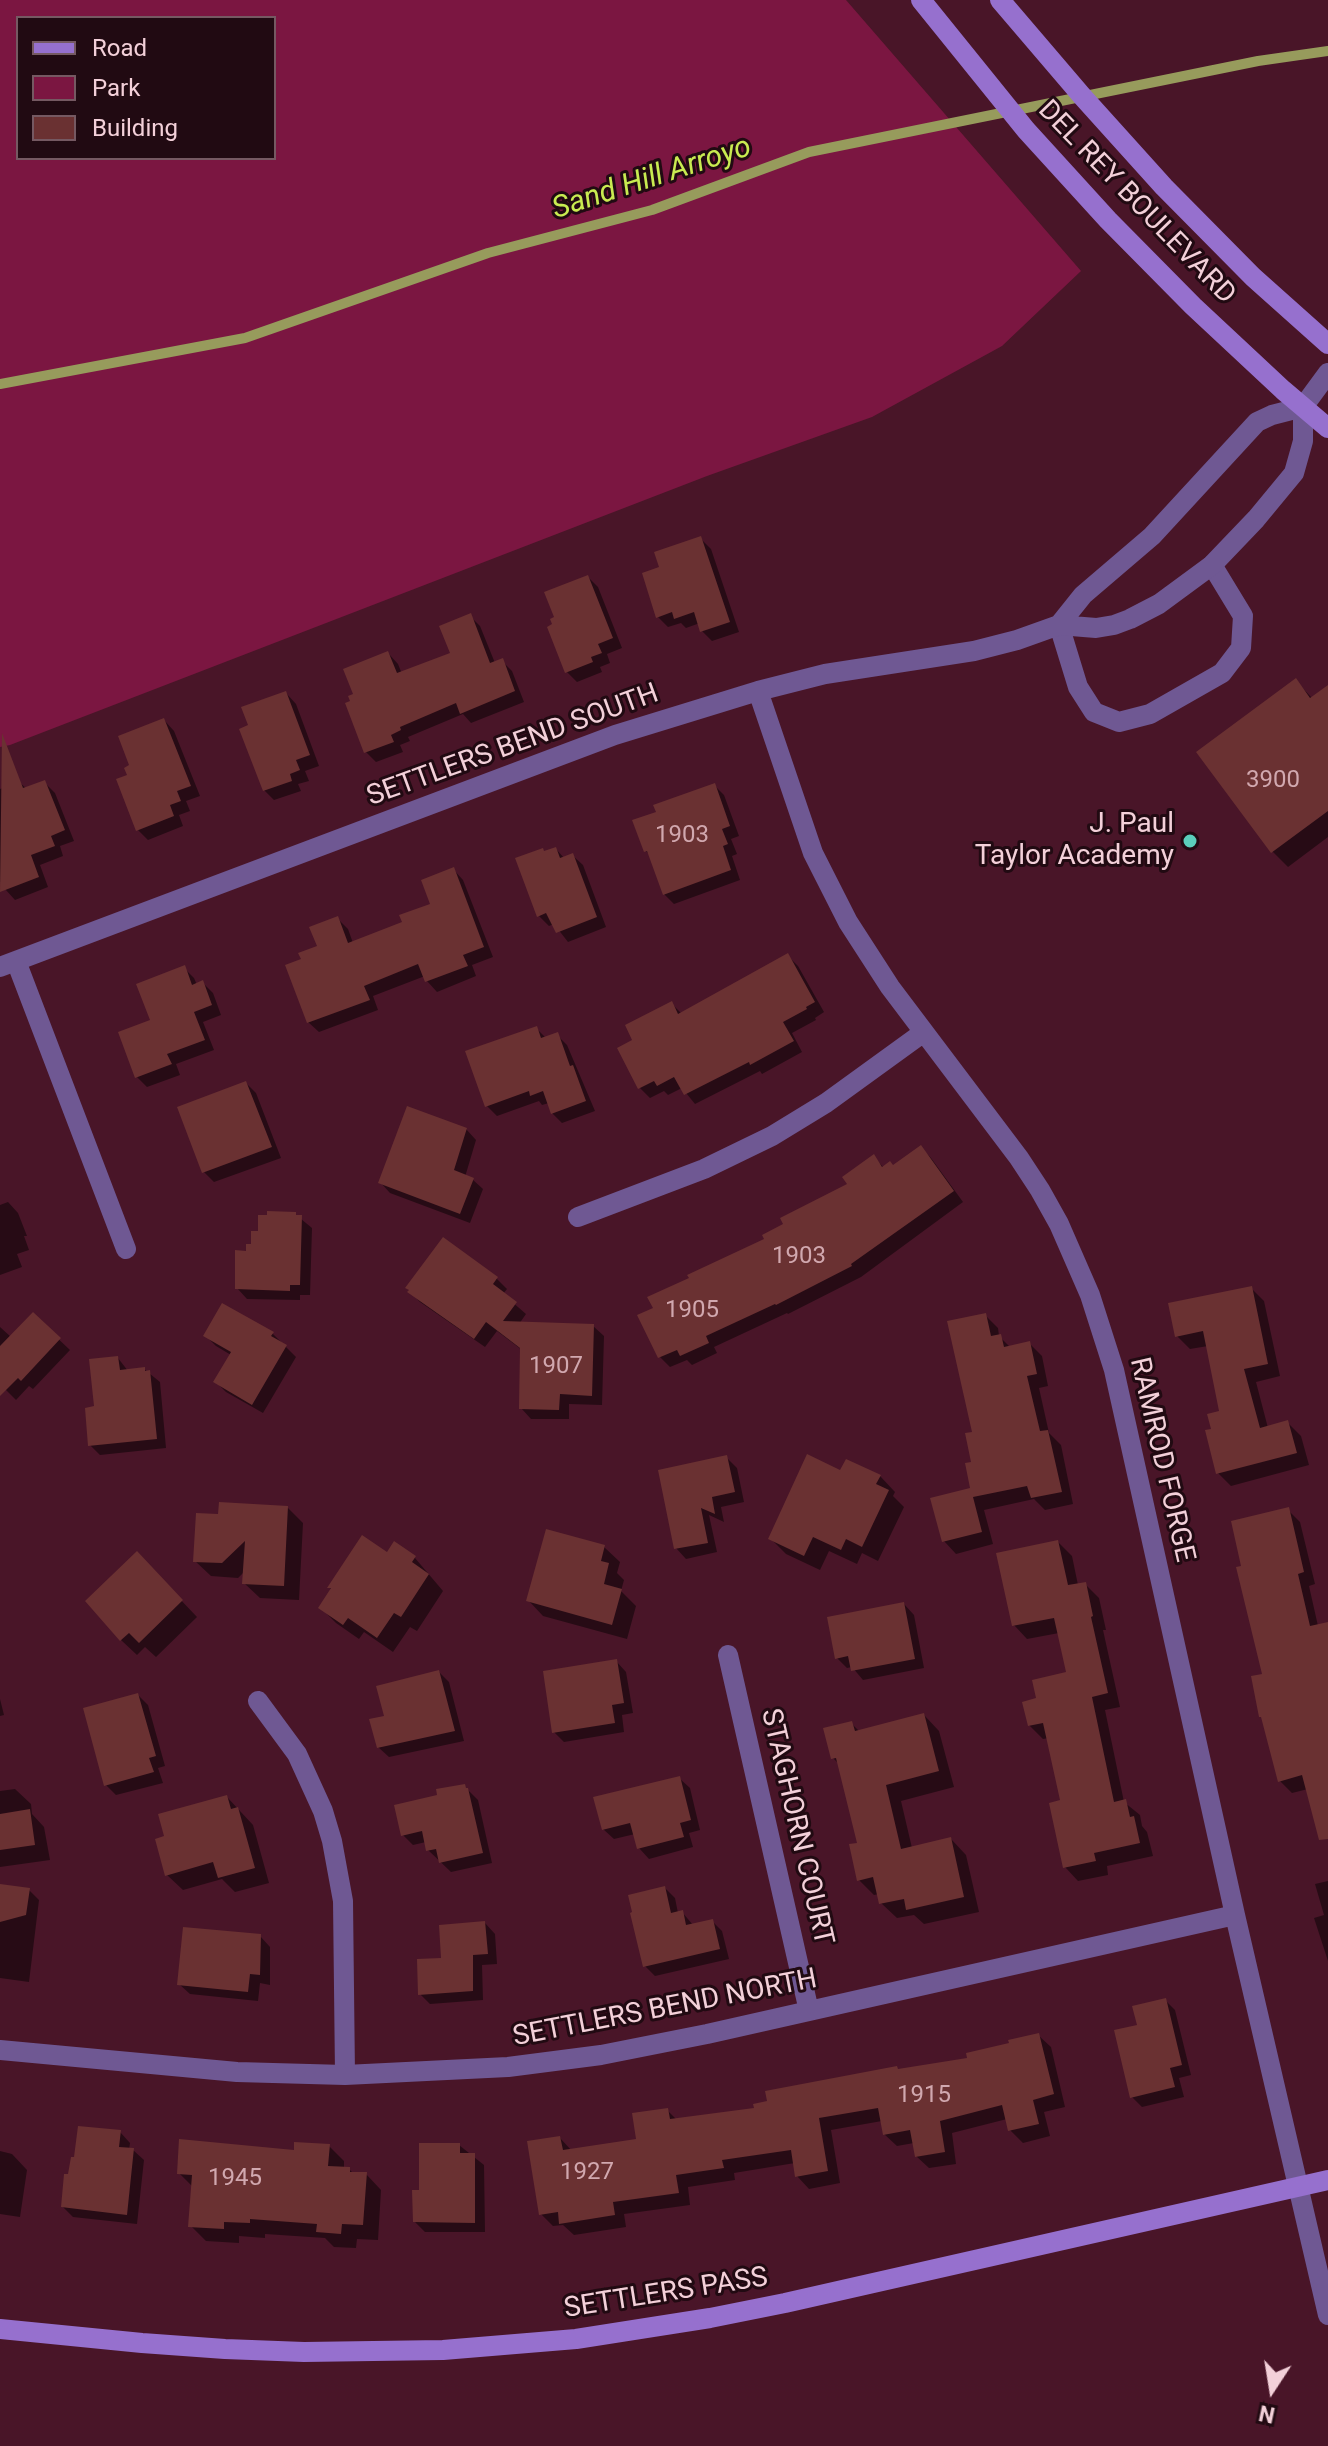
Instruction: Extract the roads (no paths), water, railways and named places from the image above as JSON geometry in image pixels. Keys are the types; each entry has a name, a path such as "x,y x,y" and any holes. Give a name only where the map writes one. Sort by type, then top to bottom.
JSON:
{"street":[{"name":"DEL REY BOULEVARD","path":"921,0 1026,130 1108,220 1193,306 1328,428"},
{"name":"DEL REY BOULEVARD","path":"1000,0 1122,143 1253,277 1328,344"},
{"path":"1212,565 1243,616 1241,648 1222,673 1150,714 1119,722 1094,712 1078,687 1059,625 1083,595 1152,536 1257,422 1303,407 1328,373"},
{"name":"SETTLERS BEND SOUTH","path":"8,964 615,735 758,691 825,674 974,651 1059,625 1096,628 1130,619 1159,604 1212,565 1294,473 1303,441 1303,407"},
{"name":"RAMROD FORGE","path":"758,691 800,819 829,888 868,955 1040,1190 1059,1224 1090,1295 1114,1370 1328,2315"},
{"path":"8,964 126,1249"},
{"path":"578,1217 704,1169 772,1136 826,1103 924,1032"},
{"name":"STAGHORN COURT","path":"728,1655 809,2011"},
{"path":"258,1701 297,1754 319,1801 332,1841 343,1901 345,2075"},
{"name":"SETTLERS BEND NORTH","path":"0,2050 237,2072 345,2075 482,2069 555,2062 648,2046 1235,1915"},
{"name":"SETTLERS PASS","path":"0,2329 156,2344 304,2352 443,2350 576,2339 785,2303 1328,2180"}],"waterway":[{"name":"Sand Hill Arroyo","path":"0,384 245,338 488,253 652,210 809,152 1258,61 1328,51"}],"place":[{"name":"J. Paul Taylor Academy","path":"1190,841"}]}
